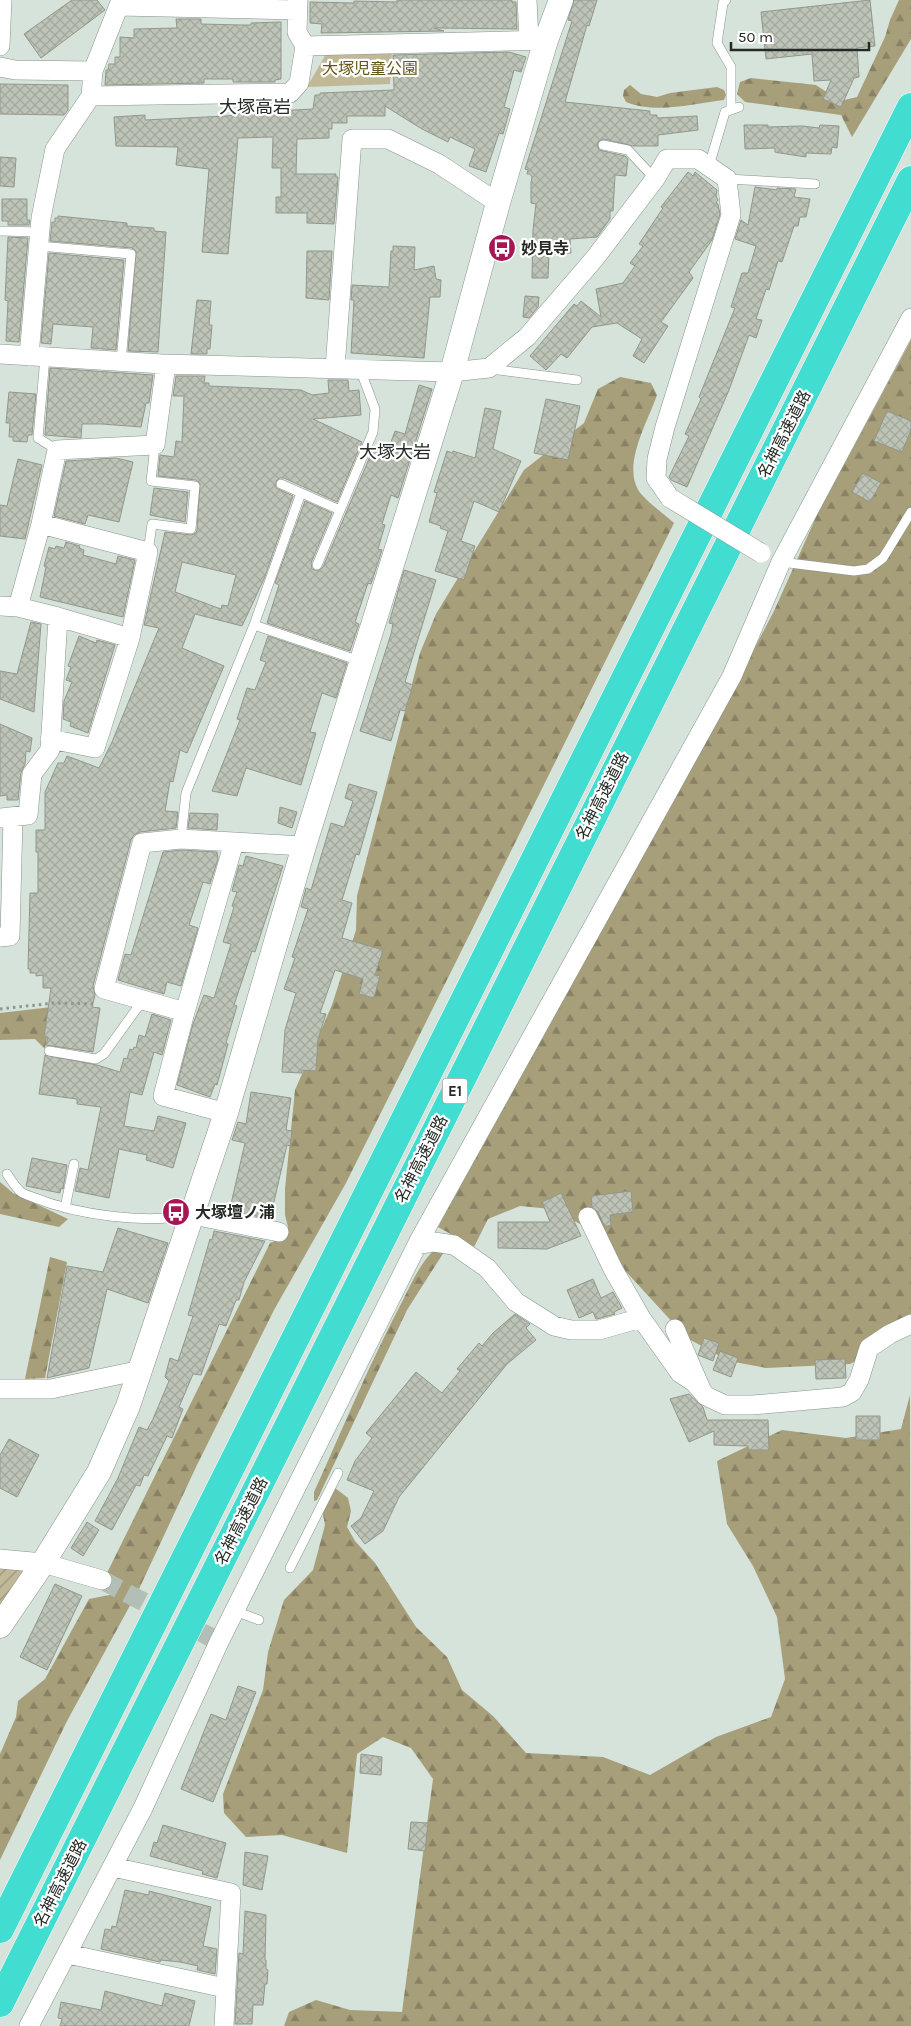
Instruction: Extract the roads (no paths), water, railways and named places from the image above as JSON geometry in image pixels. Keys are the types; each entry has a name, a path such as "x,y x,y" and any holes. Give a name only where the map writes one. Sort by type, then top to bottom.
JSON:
{"highway":[{"name":"名神高速道路","path":"0,1929 911,107"},
{"name":"名神高速道路","path":"0,2003 911,180"}],"street":[{"path":"0,46 2,0"},
{"path":"527,0 538,40"},
{"path":"0,1626 43,1563 99,1472 128,1406 141,1370 226,1113 304,846 452,372 498,203 538,40 561,0"},
{"path":"37,356 39,239 55,150 91,96 93,71 120,3 298,5 297,32 306,46 299,83 290,93 91,96"},
{"path":"306,46 538,40"},
{"path":"0,67 15,70 93,71"},
{"path":"336,368 352,139 388,139 439,164 498,203"},
{"path":"0,354 166,364 452,372 489,368 533,330 595,258 655,179 667,159 698,159 727,179 731,215 665,427 657,459 656,478 670,498 761,553 781,562"},
{"path":"29,2026 143,1808 217,1641 235,1611 417,1245 732,676 781,562 911,318"},
{"path":"130,638 58,617 9,606 41,524 57,450 155,445 166,364"},
{"path":"41,524 148,552 130,638 95,748 50,739"},
{"path":"0,936 10,936 6,818 28,815 32,774 50,750 58,617"},
{"path":"185,1012 104,989 142,843 181,839 304,846"},
{"path":"226,1113 162,1096 234,842"},
{"path":"192,1215 279,1232"},
{"path":"588,1217 613,1269 642,1318 680,1373 694,1382 706,1396 725,1405 753,1405 843,1396 852,1392 859,1380 869,1348 890,1334 911,1324"},
{"path":"417,1245 434,1242 454,1245 487,1268 516,1302 554,1326 571,1330 599,1330 642,1318"},
{"path":"675,1328 702,1391"},
{"path":"0,1389 51,1389 141,1370"},
{"path":"0,1559 43,1563 102,1580"},
{"path":"113,1867 231,1893 224,2026"},
{"path":"68,1954 225,1988"}],"lane":[{"path":"708,166 725,112 735,108 731,67 717,43 723,3 726,0"},
{"path":"603,145 628,150 655,179"},
{"path":"727,179 815,184"},
{"path":"0,231 130,254 121,361"},
{"path":"37,356 38,438 57,450"},
{"path":"489,368 578,380"},
{"path":"317,565 373,432 375,409 360,369"},
{"path":"148,552 152,524 191,529 195,486 151,480 155,445"},
{"path":"280,484 340,510"},
{"path":"181,839 186,793 254,625 301,493"},
{"path":"781,562 854,571 868,569 884,558 911,512"},
{"path":"254,625 362,662"},
{"path":"49,1051 96,1059 104,1054 143,1000"},
{"path":"65,1208 74,1164"},
{"path":"7,1174 20,1192 81,1212 115,1216 175,1218 192,1215"},
{"path":"290,1568 316,1513 338,1473"},
{"path":"235,1611 259,1620"}],"tunnel":[{"path":"102,1580 214,1639"}],"place":[{"name":"妙見寺","path":"502,248"},
{"name":"大塚壇ノ浦","path":"176,1212"}],"district":[{"name":"大塚高岩","path":"255,107"},
{"name":"大塚大岩","path":"395,452"}],"park label":[{"name":"大塚児童公園","path":"370,68"}]}
